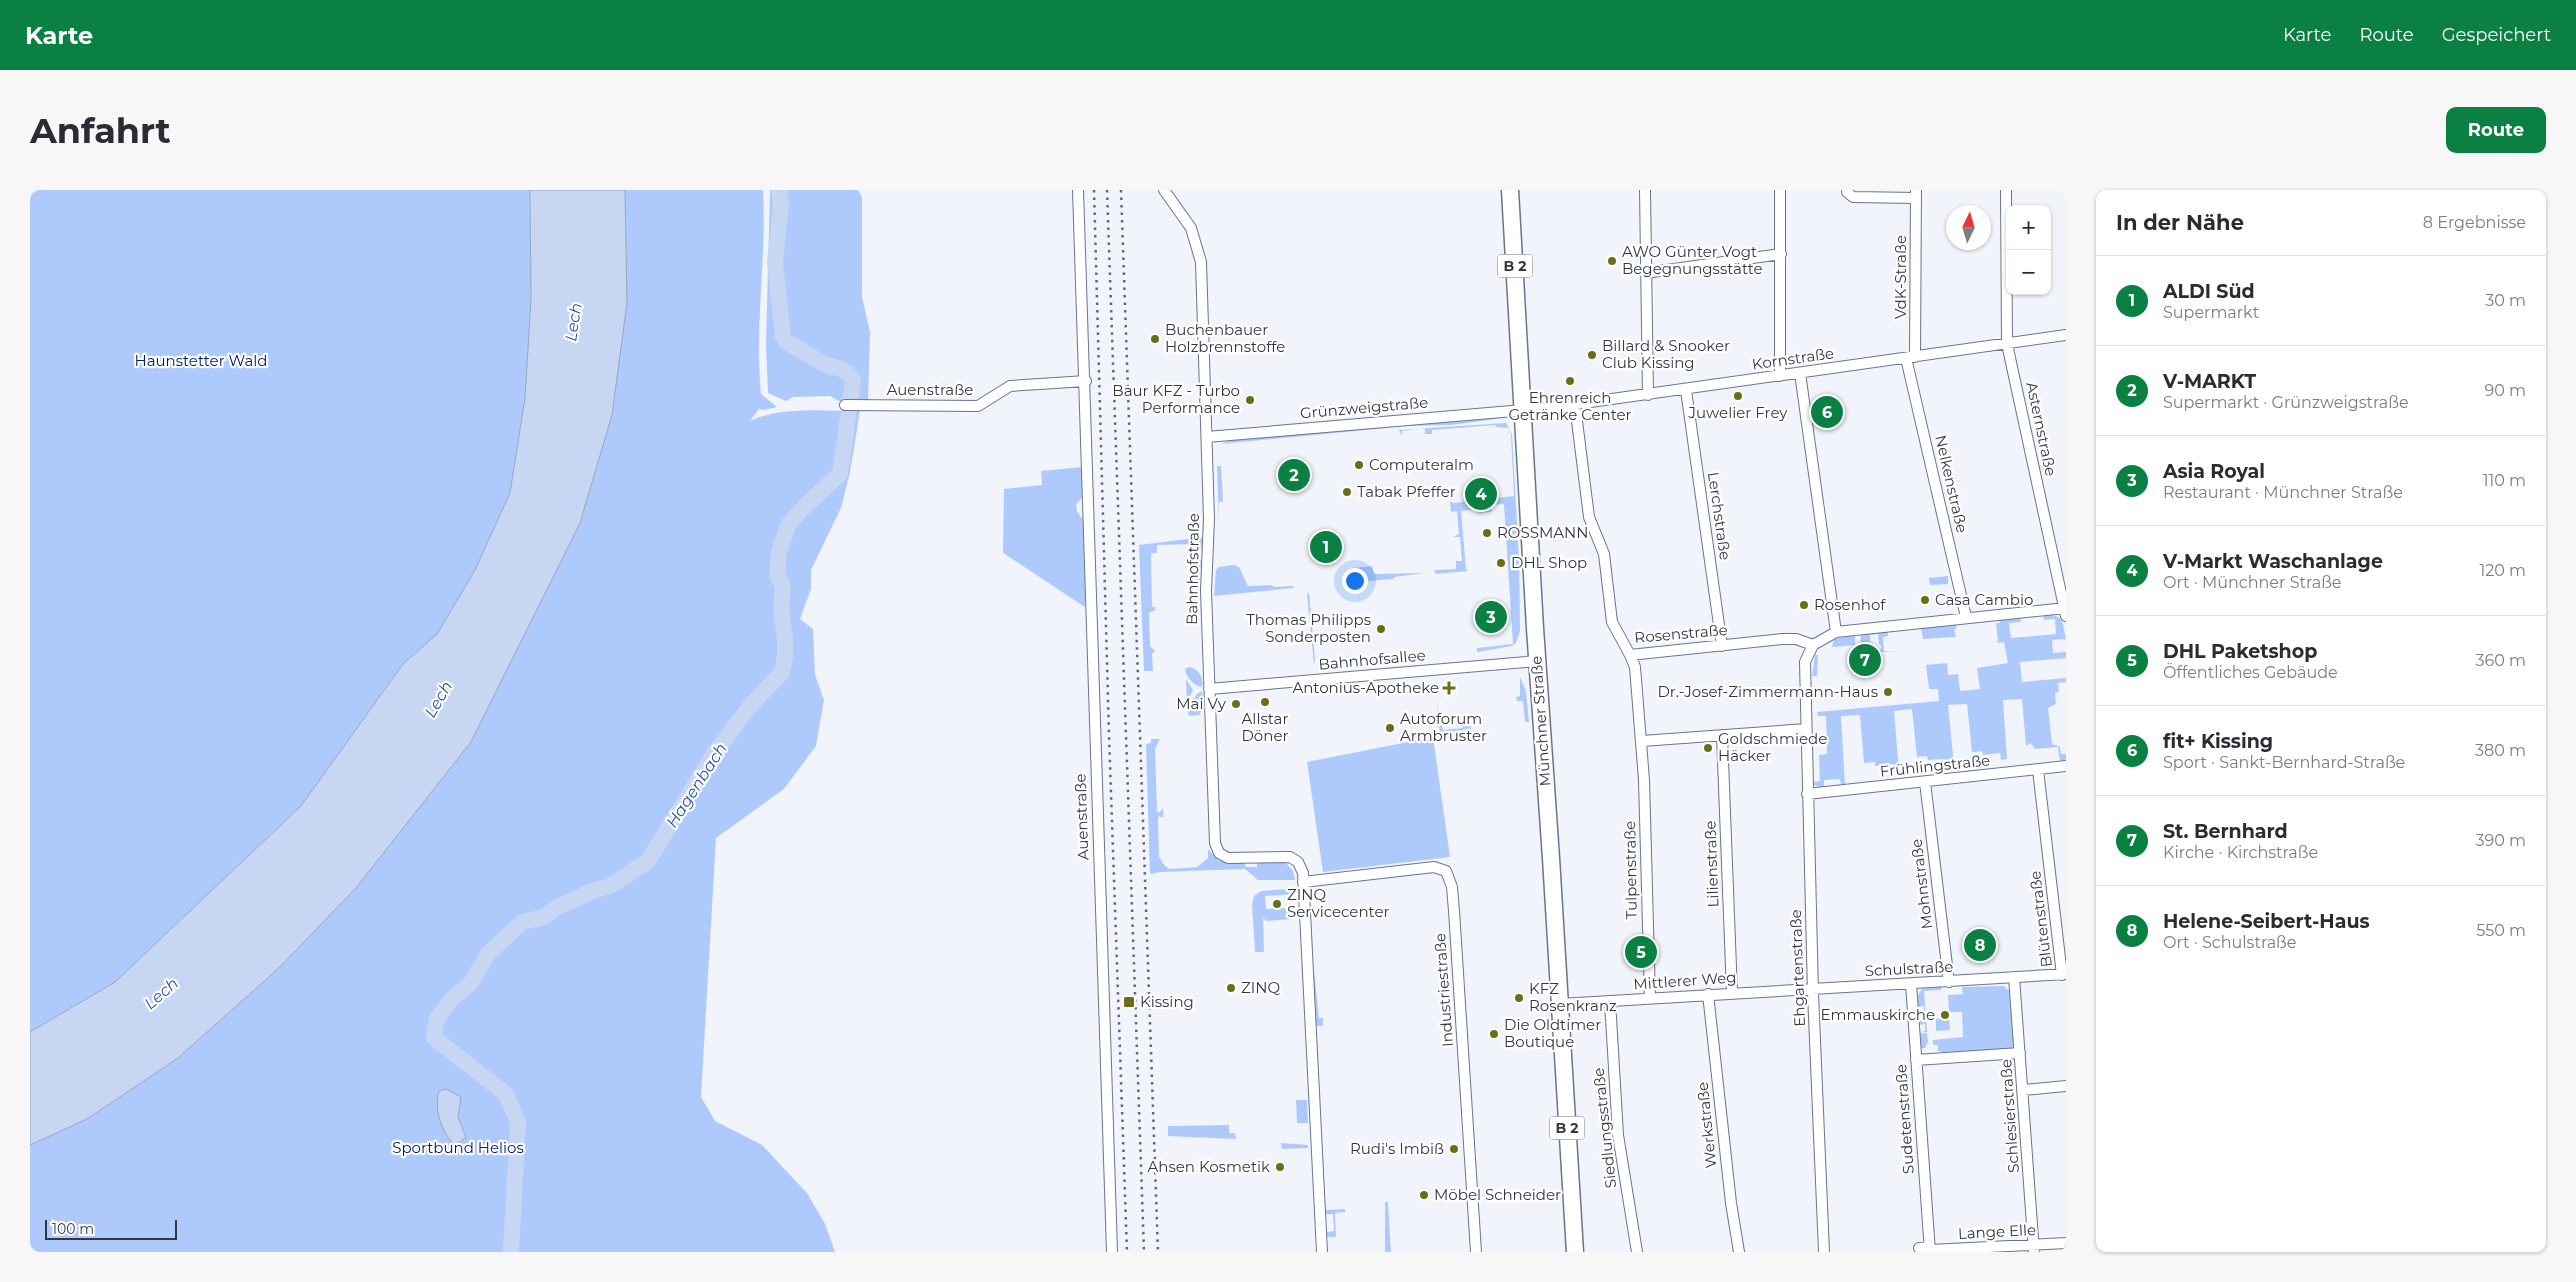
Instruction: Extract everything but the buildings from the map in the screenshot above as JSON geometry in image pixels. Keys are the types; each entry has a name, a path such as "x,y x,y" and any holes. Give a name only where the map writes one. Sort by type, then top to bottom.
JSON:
{"main road":[{"name":"Münchner Straße","path":"1510,190 1537,661 1575,1252"}],"street":[{"name":"Auenstraße","path":"1078,190 1086,380 1098,846 1112,1252"},
{"name":"Bahnhofstraße","path":"1164,190 1186,218 1200,254 1209,519 1206,591 1215,843 1219,853 1228,858 1290,857 1301,867 1303,884"},
{"path":"1644,190 1648,395"},
{"path":"1780,190 1780,376"},
{"name":"Asternstraße","path":"2006,190 2007,344 2065,611"},
{"name":"VdK-Straße","path":"1847,192 1853,197 1916,194 1911,357"},
{"path":"1646,272 1780,254"},
{"name":"Kornstraße","path":"1524,409 1575,405 1686,390 2066,335"},
{"name":"Nelkenstraße","path":"1911,357 1966,617"},
{"path":"1800,374 1836,632"},
{"name":"Auenstraße","path":"845,405 978,406 1010,386 1086,380"},
{"name":"Lerchstraße","path":"1686,390 1722,646"},
{"name":"Rosenstraße","path":"1575,405 1589,517 1604,554 1612,622 1630,655 1782,639 1796,640 1813,645"},
{"name":"Grünzweigstraße","path":"1207,437 1524,409"},
{"path":"1813,645 1836,632 1966,617 2065,611"},
{"name":"Ehgartenstraße","path":"1813,645 1805,662 1804,682 1813,989 1824,1252"},
{"name":"Tulpenstraße","path":"1630,655 1634,667 1642,741 1650,998"},
{"name":"Bahnhofsallee","path":"1209,689 1537,661"},
{"path":"1642,741 1806,729"},
{"name":"Lilienstraße","path":"1722,735 1732,993"},
{"name":"Frühlingstraße","path":"1807,794 2066,766"},
{"name":"Blütenstraße","path":"2038,770 2064,974"},
{"name":"Mohnstraße","path":"1925,782 1949,982"},
{"name":"Industriestraße","path":"1303,884 1434,867 1446,871 1450,879 1476,1252"},
{"path":"1303,884 1322,1252"},
{"name":"Schulstraße","path":"1813,989 2064,974"},
{"name":"Schlesierstraße","path":"2014,977 2034,1248"},
{"name":"Sudetenstraße","path":"1911,984 1927,1249"},
{"name":"Mittlerer Weg","path":"1560,1004 1813,989"},
{"name":"Werkstraße","path":"1708,994 1731,1203 1739,1252"},
{"name":"Siedlungsstraße","path":"1610,1001 1618,1135 1636,1252"},
{"path":"1916,1060 2020,1052"},
{"path":"2023,1090 2066,1086"},
{"name":"Lange Elle","path":"1927,1249 2034,1248 2066,1243"}],"green space":[{"name":"Haunstetter Wald","path":"30,190 530,190 531,299 525,398 510,493 475,570 437,634 403,664 301,806 115,982 30,1032"},
{"name":"Sportbund Helios","path":"625,190 763,190 764,216 759,369 761,394 777,407 764,410 759,409 750,421 762,416 790,411 860,411 850,472 841,508 811,570 811,589 800,619 813,629 815,675 824,700 816,746 784,789 716,838 701,1097 715,1121 762,1145 807,1193 825,1224 835,1252 30,1252 30,1145 87,1119 178,1058 280,967 471,742 580,523 627,303"},
{"path":"770,190 777,190 779,204 773,261 781,340 797,353 809,357 817,354 789,340 784,331 782,295 778,281 783,204 781,190 858,190 862,197 862,297 870,332 868,401 839,401 830,396 793,397 786,401 768,393 766,345"},
{"path":"1504,418 1451,425 1404,426 1404,424"},
{"path":"1506,423 1512,435 1519,558 1520,631 1516,643 1512,646 1477,652 1477,648 1513,644 1504,504 1491,505 1492,512 1478,513 1477,509 1461,511 1466,569 1468,571 1436,574 1434,570 1456,569 1456,561 1462,561 1460,537 1453,537 1459,534 1457,511 1451,512 1450,501 1453,503 1514,496 1511,435 1508,428 1496,427 1495,425 1432,430 1432,434 1425,434 1425,428"},
{"path":"1382,426 1386,428 1221,444 1233,439"},
{"path":"1420,429 1402,431 1402,436 1399,430"},
{"path":"1217,466 1221,466 1223,502 1219,502 1219,522"},
{"path":"1082,467 1083,496 1076,505 1077,511 1085,523 1085,607 1003,553 1004,489 1042,485 1041,471"},
{"path":"1203,537 1201,550 1198,550 1198,544 1157,545 1157,553 1151,553 1152,607 1155,607 1155,611 1149,612 1150,646 1155,651 1152,654 1153,671 1144,671 1139,545"},
{"path":"1193,559 1201,560 1198,606 1191,603 1198,602 1197,563 1190,562"},
{"path":"1234,565 1239,567 1248,586 1272,585 1274,587 1293,586 1293,588 1214,596 1216,570 1219,567"},
{"path":"1372,566 1374,574 1424,573 1394,577 1394,579 1353,582 1352,568"},
{"path":"1948,576 1948,584 1930,585 1929,578"},
{"path":"1309,593 1315,659 1314,665 1307,594"},
{"path":"2043,615 2059,617 2063,623 2066,639 2052,640 2053,653 2066,652 2066,658 2020,662 2022,682 2066,678 2066,682 2058,683 2059,692 2055,693 2056,704 2048,708 2052,744 2060,747 2061,754 2066,754 2066,760 2060,761 2058,747 2035,749 2031,743 2026,746 2022,699 2003,700 2007,759 2001,760 2000,753 1983,755 1982,751 1972,752 1967,704 1948,705 1954,765 1947,766 1945,759 1928,760 1927,756 1917,757 1912,709 1894,711 1899,771 1894,772 1893,764 1875,766 1875,762 1864,763 1860,715 1841,716 1845,785 1841,785 1840,779 1824,780 1824,788 1814,785 1813,782 1820,781 1819,755 1827,754 1826,716 1818,716 1817,712 1939,701 1938,689 1929,689 1926,665 1947,663 1948,675 1958,674 1960,691 1980,689 1977,668 2008,663 2004,642 1998,643 1996,623 2000,623 1999,620 2020,618 2021,622 2009,623 2011,638 2056,634 2055,619 2044,620"},
{"path":"1956,624 1956,629 1954,629 1956,637 1923,639 1921,628"},
{"path":"1888,632 1888,636 1883,637 1884,651 1899,651 1879,652 1882,647 1879,644 1878,634 1870,635 1871,650 1860,651 1861,634"},
{"path":"1855,635 1855,645 1832,647 1834,639"},
{"path":"1815,655 1818,655 1817,676 1812,676"},
{"path":"1189,667 1195,669 1201,675 1203,684 1201,687 1188,678 1185,669"},
{"path":"1520,677 1526,691 1529,722 1525,722 1523,701 1517,701 1516,697 1520,696"},
{"path":"1186,679 1193,690 1187,703"},
{"path":"1202,691 1204,708 1199,715 1189,716 1187,708 1197,694"},
{"path":"1437,705 1443,730 1463,728 1463,721 1470,720 1471,729 1440,733"},
{"path":"1433,737 1450,857 1323,872 1307,762"},
{"path":"1151,739 1160,739 1155,749 1157,811 1159,813 1163,808 1163,818 1159,816 1158,818 1159,857 1165,866 1170,869 1197,867 1208,858 1208,849 1219,861 1245,863 1246,867 1257,867 1257,863 1286,863 1293,871 1295,880 1258,880 1245,869 1150,874 1146,744 1151,743"},
{"path":"1288,889 1295,894 1265,896 1266,909 1290,908 1293,919 1267,921 1263,918 1264,952 1255,952 1252,904 1254,896 1261,891"},
{"path":"1311,943 1319,1018 1323,1018 1323,1026 1316,1026"},
{"path":"2004,986 2009,991 2014,1045 2011,1049 1941,1053 1941,1051 1938,1051 1938,1046 1933,1044 1933,1040 1963,1037 1962,1012 1949,1012 1948,995 1963,994 1962,987"},
{"path":"1941,987 1941,990 1924,991 1927,1032 1918,1033 1925,1031 1925,1024 1917,1025 1917,1020 1924,1019 1924,1006 1916,1007 1916,998 1922,989"},
{"path":"1949,1018 1950,1030 1936,1031 1936,1019"},
{"path":"1927,1033 1928,1042 1925,1048 1919,1048 1918,1034"},
{"path":"1296,1100 1307,1100 1308,1123 1297,1123"},
{"path":"1229,1125 1229,1133 1235,1133 1236,1139 1168,1136 1168,1126"},
{"path":"1281,1143 1308,1145 1308,1148 1282,1149"},
{"path":"1385,1202 1388,1202 1391,1252 1385,1252"},
{"path":"1345,1209 1345,1212 1335,1213 1336,1237 1326,1237 1326,1232 1334,1231 1333,1214 1325,1214 1325,1210"}],"water":[{"name":"Lech","path":"530,190 625,190 627,303 612,415 580,523 471,742 356,888 280,967 178,1058 87,1119 30,1145 30,1032 115,982 301,806 403,664 437,634 475,570 510,493 525,398 531,299"},
{"path":"446,1089 461,1097 458,1117 466,1137 455,1146 442,1127 438,1113 439,1091"}],"waterway":[{"name":"Hagenbach","path":"511,1252 518,1122 506,1094 434,1038 437,1018 453,998 470,984 488,954 522,922 544,917 554,909 590,892 612,885 648,861 715,752 751,705 782,672 785,640 781,605 783,587 777,574 779,553 788,525 804,507 840,474 853,380 842,369 822,363 786,342 783,337 775,263 781,204 779,190"}],"railway":[{"path":"1094,190 1109,735 1127,1252"},
{"path":"1107,190 1144,1252"},
{"path":"1121,190 1158,1252"}],"place":[{"name":"AWO Günter Vogt Begegnungsstätte","path":"1612,261"},
{"name":"Buchenbauer Holzbrennstoffe","path":"1155,339"},
{"name":"Billard & Snooker Club Kissing","path":"1592,355"},
{"name":"Ehrenreich Getränke Center","path":"1570,381"},
{"name":"Juwelier Frey","path":"1738,396"},
{"name":"Baur KFZ - Turbo Performance","path":"1250,400"},
{"name":"fit+ Kissing","path":"1827,412"},
{"name":"Computeralm","path":"1359,465"},
{"name":"V-MARKT","path":"1294,475"},
{"name":"Tabak Pfeffer","path":"1347,492"},
{"name":"V-Markt Waschanlage","path":"1481,494"},
{"name":"ROSSMANN","path":"1487,533"},
{"name":"ALDI Süd","path":"1326,547"},
{"name":"DHL Shop","path":"1501,563"},
{"name":"Casa Cambio","path":"1925,600"},
{"name":"Rosenhof","path":"1804,605"},
{"name":"Asia Royal","path":"1491,617"},
{"name":"Thomas Philipps Sonderposten","path":"1381,629"},
{"name":"St. Bernhard","path":"1865,660"},
{"name":"Antonius-Apotheke","path":"1449,688"},
{"name":"Dr.-Josef-Zimmermann-Haus","path":"1888,692"},
{"name":"Allstar Döner","path":"1265,702"},
{"name":"Mai Vy","path":"1236,704"},
{"name":"Autoforum Armbruster","path":"1390,728"},
{"name":"Goldschmiede Häcker","path":"1708,748"},
{"name":"ZINQ Servicecenter","path":"1277,904"},
{"name":"Helene-Seibert-Haus","path":"1980,945"},
{"name":"DHL Paketshop","path":"1641,952"},
{"name":"ZINQ","path":"1231,988"},
{"name":"KFZ Rosenkranz","path":"1519,998"},
{"name":"Kissing","path":"1129,1002"},
{"name":"Emmauskirche","path":"1945,1015"},
{"name":"Die Oldtimer Boutique","path":"1494,1034"},
{"name":"Rudi's Imbiß","path":"1454,1149"},
{"name":"Ahsen Kosmetik","path":"1280,1167"},
{"name":"Möbel Schneider","path":"1424,1195"}]}
